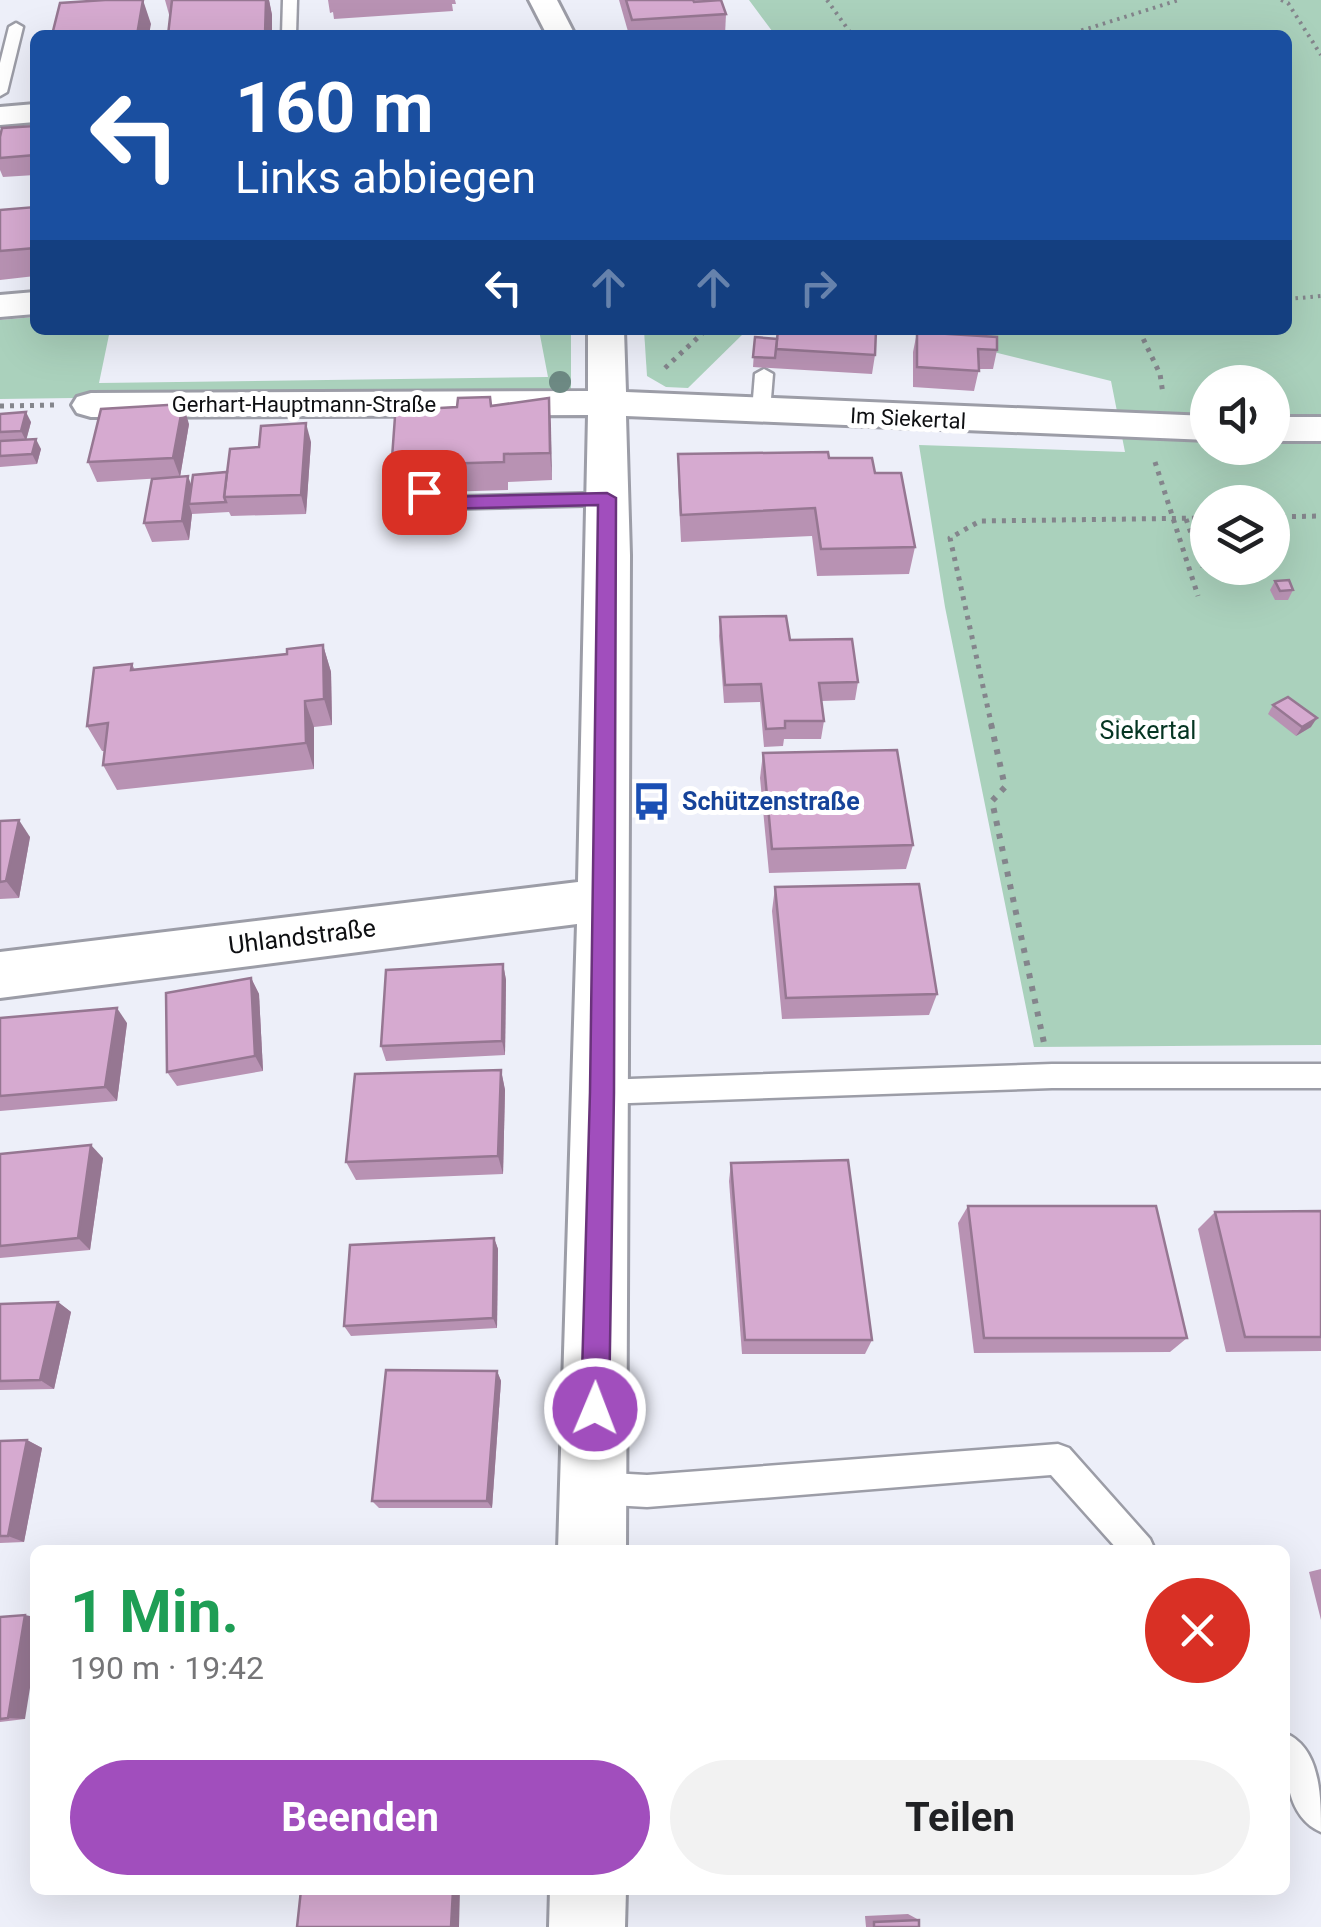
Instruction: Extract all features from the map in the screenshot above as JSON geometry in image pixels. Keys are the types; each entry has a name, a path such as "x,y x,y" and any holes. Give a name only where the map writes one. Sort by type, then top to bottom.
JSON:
{"street":[{"path":"543,0 558,30"},
{"path":"0,116 30,113"},
{"path":"0,306 30,303"},
{"path":"592,1545 602,1092 606,335"},
{"name":"Im Siekertal","path":"608,403 763,392 1190,427"},
{"name":"Gerhart-Hauptmann-Straße","path":"91,404 608,403"},
{"path":"1290,429 1321,429"},
{"name":"Uhlandstraße","path":"0,975 603,900"},
{"path":"588,1895 588,1927"}],"lane":[{"path":"289,30 290,0"},
{"path":"0,92 16,26"},
{"path":"426,485 427,498 436,503 607,498"},
{"path":"602,1092 1052,1076 1321,1076"},
{"path":"593,1488 647,1491 1058,1460 1134,1545"},
{"path":"1290,1759 1321,1814"}],"path":[{"path":"827,0 848,30"},
{"path":"1082,30 1178,0"},
{"path":"1281,0 1288,3 1321,55"},
{"path":"1292,299 1321,296"},
{"path":"653,379 701,335"},
{"path":"0,406 91,404"},
{"path":"1290,517 1321,516"},
{"path":"1186,518 1190,529"},
{"path":"1052,1076 992,800 1005,787 950,538 980,521 1190,518"}],"green space":[{"name":"Siekertal","path":"749,0 1321,0 1321,1045 1034,1047 945,607 919,445 1125,452 1111,381 924,335 1292,335 1292,30 771,30"},
{"path":"30,317 30,335 109,335 99,383 548,377 540,335 571,335 571,391 0,399 0,320"},
{"path":"644,335 742,335 688,388 666,387 647,376"}],"building":[{"path":"143,0 138,30 53,30 60,3"},
{"path":"172,0 266,0 265,30 169,30"},
{"path":"626,0 721,0 726,14 632,20"},
{"path":"30,126 30,155 0,158 2,128"},
{"path":"30,207 30,248 0,251 0,210"},
{"path":"777,335 876,335 875,355 776,349"},
{"path":"917,335 997,337 997,350 978,349 979,371 917,367"},
{"path":"755,337 777,339 775,358 753,357"},
{"path":"490,397 491,406 549,398 550,453 504,454 504,462 437,464 437,457 392,458 396,403 422,402 422,409 457,407 458,398"},
{"path":"183,404 173,458 88,462 101,409"},
{"path":"26,412 21,431 0,432 0,414"},
{"path":"306,423 301,495 224,497 230,449 259,447 261,426"},
{"path":"36,439 32,454 0,456 0,441"},
{"path":"828,452 829,458 872,458 875,473 901,473 915,547 821,549 815,508 681,515 678,454"},
{"path":"227,472 226,502 189,504 193,475"},
{"path":"188,476 182,521 144,523 152,479"},
{"path":"1290,582 1293,590 1280,591 1277,585"},
{"path":"786,616 790,640 852,639 858,682 819,683 824,721 785,721 785,728 766,729 761,684 725,685 720,617"},
{"path":"323,645 324,699 305,701 306,743 103,765 108,723 87,726 94,668 132,664 131,670 287,654 287,649"},
{"path":"1288,697 1317,718 1302,727 1273,705"},
{"path":"897,750 913,845 772,849 763,753"},
{"path":"19,820 6,881 0,882 0,821"},
{"path":"919,884 937,994 786,998 775,887"},
{"path":"503,964 502,1041 381,1046 386,970"},
{"path":"251,978 255,1056 167,1072 166,993"},
{"path":"117,1008 105,1087 0,1096 0,1018"},
{"path":"501,1070 498,1156 346,1162 355,1074"},
{"path":"91,1145 78,1238 0,1246 0,1154"},
{"path":"848,1160 872,1340 745,1340 731,1163"},
{"path":"968,1206 1156,1206 1187,1338 984,1338"},
{"path":"1321,1211 1321,1337 1245,1337 1215,1212"},
{"path":"494,1238 493,1318 344,1326 350,1245"},
{"path":"58,1302 40,1380 0,1381 0,1304"},
{"path":"386,1370 497,1371 487,1501 372,1501"},
{"path":"27,1440 8,1536 0,1536 0,1441"},
{"path":"25,1615 8,1718 0,1719 0,1617"},
{"path":"300,1895 453,1895 451,1927 297,1927"},
{"path":"919,1920 919,1927 874,1927 874,1922"}],"place":[{"name":"Schützenstraße","path":"652,801"}],"route":[{"path":"424,492 436,503 607,498 610,555 595,1409"}]}
